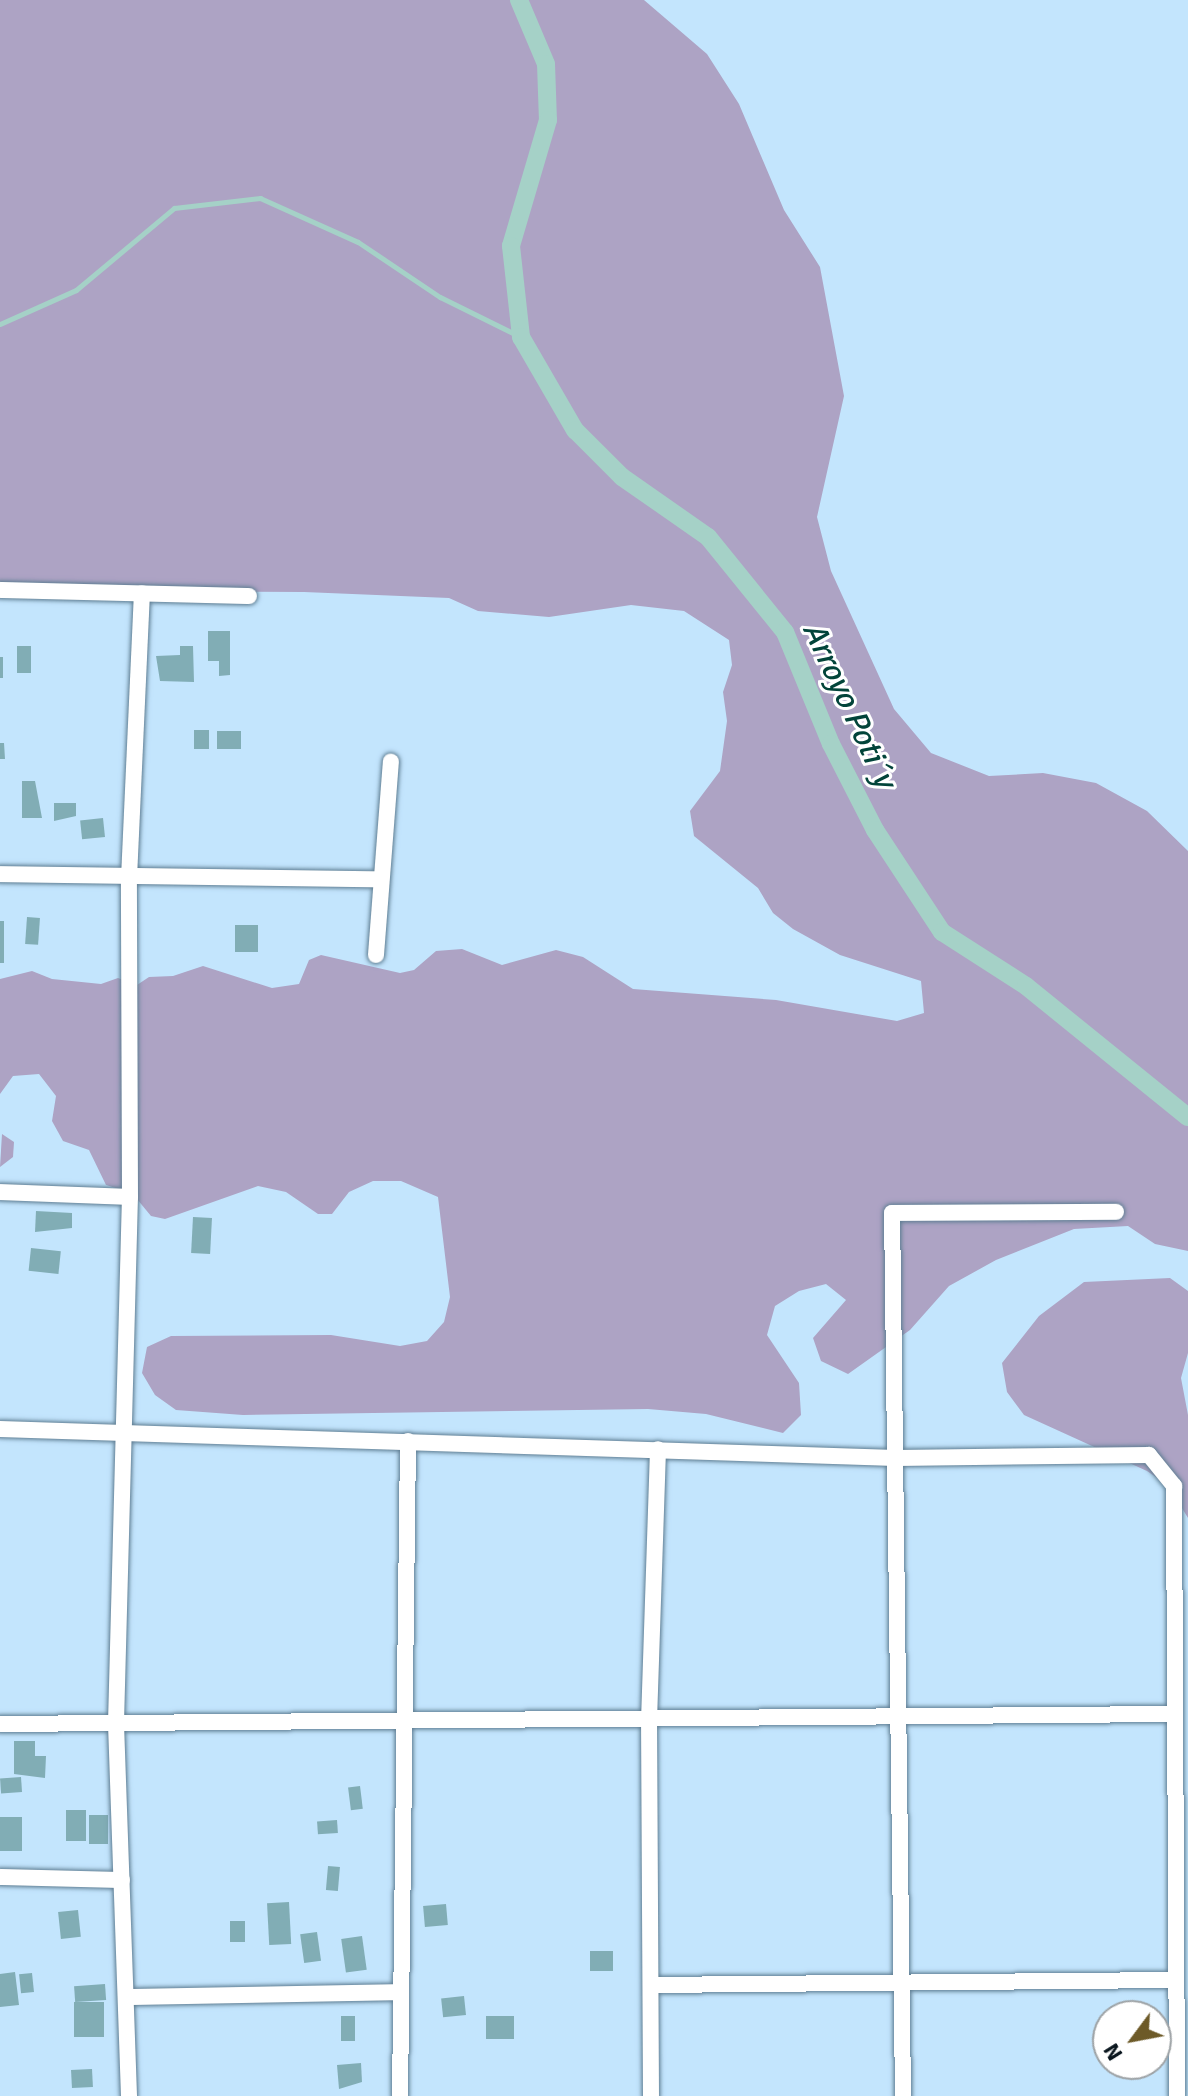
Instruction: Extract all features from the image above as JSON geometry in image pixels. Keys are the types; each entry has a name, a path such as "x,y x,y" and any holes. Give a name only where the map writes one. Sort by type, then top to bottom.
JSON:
{"street":[{"path":"0,590 249,596"},
{"path":"129,2096 116,1723 120,1433 130,1197 129,878 142,593"},
{"path":"376,955 391,762"},
{"path":"0,874 381,879"},
{"path":"0,1192 130,1197"},
{"path":"903,2096 892,1213 1116,1212"},
{"path":"0,1429 896,1458 1149,1455 1174,1486 1177,2096"},
{"path":"400,2096 408,1441"},
{"path":"651,2096 649,1721 658,1449"},
{"path":"0,1724 896,1719 1175,1714"},
{"path":"0,1877 122,1880"},
{"path":"651,1985 1176,1980"},
{"path":"126,1997 399,1992"}],"shaded area":[{"path":"0,0 644,0 707,54 739,104 784,210 820,267 844,396 817,517 831,571 894,709 931,753 989,776 1043,773 1096,783 1147,811 1188,851 1188,1251 1155,1244 1128,1226 1074,1229 996,1260 949,1286 910,1330 848,1374 821,1361 813,1338 846,1300 826,1284 799,1291 775,1306 767,1335 799,1383 801,1415 783,1433 706,1414 648,1409 243,1415 176,1410 155,1395 142,1373 147,1347 171,1336 331,1335 400,1346 427,1341 444,1322 450,1297 438,1197 401,1181 373,1181 349,1192 332,1214 318,1214 286,1192 258,1186 165,1219 151,1216 132,1193 106,1185 89,1150 63,1141 52,1121 56,1096 39,1074 13,1076 0,1094 0,979 32,971 52,979 101,984 118,978 137,985 149,977 173,976 203,966 272,988 299,984 309,960 321,955 400,973 414,970 436,951 462,949 502,965 556,950 583,957 633,989 776,1000 897,1021 924,1013 921,981 840,955 793,929 773,913 758,888 694,836 690,811 720,771 727,721 723,692 732,665 729,640 684,611 631,605 549,617 478,611 449,598 304,592 0,591"},
{"path":"2,1134 14,1142 13,1157 0,1167"},
{"path":"1170,1278 1188,1291 1188,1353 1181,1378 1188,1415 1188,1518 1168,1485 1147,1471 1024,1415 1007,1392 1002,1363 1039,1316 1084,1282"}],"building":[{"path":"208,631 230,631 230,675 219,676 219,661 208,661"},
{"path":"17,646 31,646 31,673 17,673"},
{"path":"180,646 193,646 194,682 160,681 156,656 180,655"},
{"path":"0,657 3,657 3,678 0,678"},
{"path":"194,730 209,730 209,749 194,749"},
{"path":"217,731 241,731 241,749 217,749"},
{"path":"0,743 4,743 5,759 0,759"},
{"path":"22,781 35,781 42,818 22,818"},
{"path":"54,803 76,803 76,816 54,821"},
{"path":"103,818 105,837 82,839 80,820"},
{"path":"27,917 40,918 38,945 25,944"},
{"path":"0,921 4,921 4,963 0,963"},
{"path":"235,925 258,925 258,952 235,952"},
{"path":"36,1211 72,1213 72,1228 35,1232"},
{"path":"193,1217 212,1218 210,1254 191,1253"},
{"path":"31,1248 61,1251 58,1274 29,1271"},
{"path":"14,1741 35,1741 35,1756 46,1756 45,1778 14,1774"},
{"path":"21,1777 22,1792 1,1793 0,1778"},
{"path":"360,1786 363,1809 351,1810 348,1787"},
{"path":"66,1810 86,1810 86,1841 66,1841"},
{"path":"89,1815 108,1815 108,1844 89,1844"},
{"path":"0,1817 22,1817 22,1851 0,1851"},
{"path":"337,1820 338,1833 318,1834 317,1821"},
{"path":"328,1866 340,1867 338,1891 326,1890"},
{"path":"289,1902 291,1944 269,1945 267,1903"},
{"path":"446,1904 448,1925 425,1927 423,1906"},
{"path":"78,1910 81,1937 61,1939 58,1912"},
{"path":"230,1921 245,1921 245,1942 230,1942"},
{"path":"317,1932 321,1961 304,1963 300,1934"},
{"path":"362,1936 367,1970 346,1973 341,1939"},
{"path":"590,1951 613,1951 613,1971 590,1971"},
{"path":"15,1972 19,2005 0,2007 0,1974"},
{"path":"32,1973 34,1992 21,1993 19,1974"},
{"path":"105,1984 106,2000 75,2002 74,1986"},
{"path":"464,1996 466,2015 443,2017 441,1998"},
{"path":"74,2002 104,2002 104,2037 74,2037"},
{"path":"341,2016 355,2016 355,2041 341,2041"},
{"path":"486,2016 514,2016 514,2039 486,2039"},
{"path":"361,2063 362,2082 339,2089 337,2065"},
{"path":"92,2069 93,2087 72,2088 71,2070"}],"waterway":[{"name":"Arroyo Poti´y","path":"519,0 546,64 548,120 511,246 521,337 575,430 622,477 708,537 785,632 831,744 875,830 942,932 1026,986 1188,1117"},
{"path":"0,324 76,290 174,208 260,198 358,242 440,297 521,337"}]}
